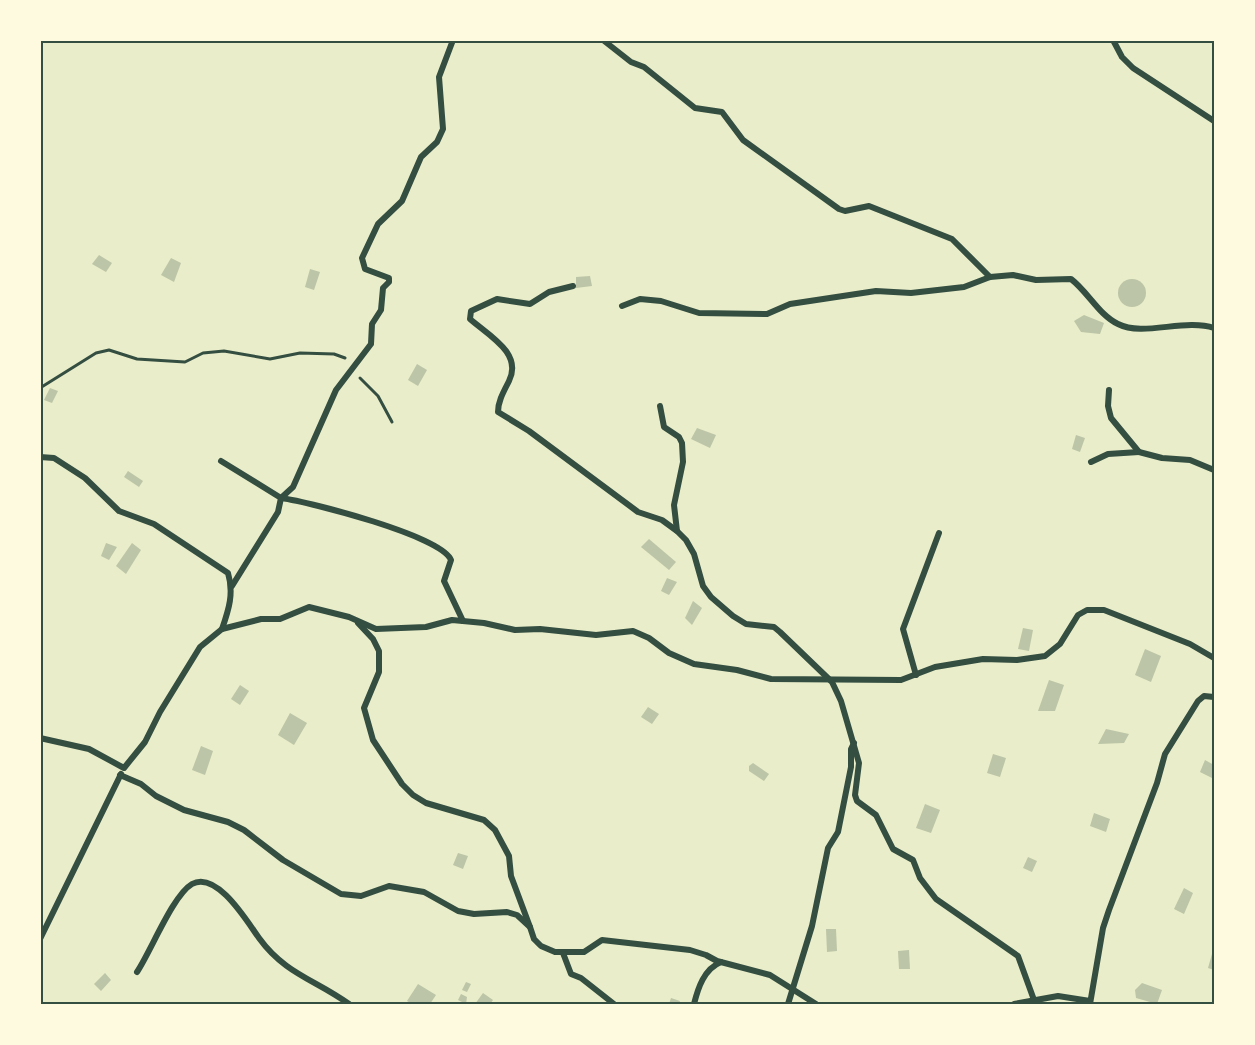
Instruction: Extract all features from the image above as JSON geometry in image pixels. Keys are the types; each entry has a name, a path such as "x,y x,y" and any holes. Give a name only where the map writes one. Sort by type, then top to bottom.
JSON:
{"street":[{"path":"222,629 232,586 278,512 281,498 292,487 336,390 353,369 364,349 371,344 372,324 381,310 383,288 389,282 387,276 365,269 362,258 378,224 402,201 421,157 436,142 442,129 439,77 453,40"},
{"path":"603,40 631,62 644,67 695,108 722,112 743,140 839,209 845,211 869,206 952,239 990,277"},
{"path":"1113,40 1122,57 1133,68 1215,121"},
{"path":"622,306 640,299 661,301 699,313 767,314 790,304 867,292 911,293 964,287 990,277 1013,275 1036,280 1071,279 1113,321 1126,327 1184,324 1215,328"},
{"path":"573,286 549,292 530,304 497,299 471,311 470,319 512,357 514,370 501,397 498,412 530,431 638,512 662,520 677,531 686,540 694,554 697,571 711,597 746,624 774,627 832,682 859,762 854,790 857,801 876,815 892,849 913,860 920,878 936,899 1018,956 1034,1000"},
{"path":"1109,390 1108,406 1111,417 1139,452"},
{"path":"660,406 664,427 679,437 681,443 682,462 674,505 677,531"},
{"path":"1091,462 1108,454 1139,452 1162,458 1190,459 1215,470"},
{"path":"40,457 54,458 85,478 119,510 171,534 228,573 232,586"},
{"path":"221,461 281,498 398,530 424,539 446,553 451,561 444,582 462,621"},
{"path":"916,675 903,629 939,533"},
{"path":"40,939 124,768 145,742 200,647 222,629 261,619 280,619 309,607 355,620 376,629 391,630 462,621 515,630 540,629 596,635 633,630 649,638 669,654 694,664 736,670 771,680 832,682 901,680 935,667 983,659 1017,660 1045,656 1060,644 1078,615 1087,610 1104,610 1190,644 1215,658"},
{"path":"355,620 373,639 379,651 379,672 364,708 373,740 402,784 413,795 426,803 484,820 495,830 509,856 511,876 534,939 541,946 563,952 584,952 597,942 607,940 690,950 722,962 770,975 816,1005"},
{"path":"1014,1005 1058,996 1090,1003 1103,928 1157,783 1165,754 1198,701 1204,696 1215,697"},
{"path":"40,738 68,742 89,749 124,768"},
{"path":"788,1005 812,926 828,848 838,832 851,767 851,749 854,743"},
{"path":"120,776 141,784 166,802 205,817 228,822 244,830 283,860 341,894 361,896 388,886 415,890 458,911 474,914 507,912 517,915 530,927"},
{"path":"137,972 176,901 193,883 201,882 228,897 272,954 290,970 324,987 349,1005"},
{"path":"563,952 571,974 581,978 614,1005"},
{"path":"694,1005 699,987 709,969 722,962"}],"path":[{"path":"40,388 96,353 109,350 138,359 185,362 203,353 224,351 270,359 300,353 334,354 344,357 378,396 392,422"}],"building":[{"path":"99,255 112,263 106,272 92,264"},
{"path":"171,258 181,263 174,282 161,275"},
{"path":"310,269 320,272 314,290 305,287"},
{"path":"590,276 592,286 576,288 576,277"},
{"path":"1132,279 1142,283 1146,293 1142,303 1132,307 1122,303 1118,293 1122,283"},
{"path":"1084,315 1104,323 1100,334 1081,332 1074,321"},
{"path":"417,364 427,370 418,386 408,380"},
{"path":"50,388 58,391 52,403 44,400"},
{"path":"697,428 716,435 710,448 691,439"},
{"path":"1076,435 1085,438 1080,452 1072,449"},
{"path":"128,471 143,481 139,487 124,477"},
{"path":"649,539 676,562 669,570 641,547"},
{"path":"106,543 117,547 109,560 101,556"},
{"path":"132,543 141,550 126,574 116,566"},
{"path":"667,578 677,582 669,595 661,591"},
{"path":"693,601 702,608 692,625 685,618"},
{"path":"1023,628 1033,630 1029,651 1018,649"},
{"path":"1145,649 1161,656 1151,682 1135,675"},
{"path":"1049,680 1064,685 1055,711 1038,711"},
{"path":"240,685 249,691 240,705 231,699"},
{"path":"648,707 659,714 652,724 641,717"},
{"path":"290,713 307,723 294,745 278,735"},
{"path":"1106,729 1129,734 1124,743 1098,744"},
{"path":"201,746 213,751 205,775 192,770"},
{"path":"993,754 1006,758 1000,777 987,773"},
{"path":"1205,760 1214,765 1214,779 1200,772"},
{"path":"753,763 769,774 764,781 749,771 749,766"},
{"path":"925,804 940,810 931,833 916,828"},
{"path":"1094,813 1110,819 1106,832 1090,826"},
{"path":"458,853 468,856 463,869 453,865"},
{"path":"1028,857 1037,861 1032,872 1023,868"},
{"path":"1184,888 1193,893 1184,914 1174,909"},
{"path":"826,929 836,929 837,951 827,952"},
{"path":"909,950 910,969 899,969 898,951"},
{"path":"1212,954 1214,954 1214,970 1208,968"},
{"path":"105,973 111,980 101,991 94,984"},
{"path":"466,982 471,984 467,992 462,990"},
{"path":"1142,983 1162,990 1157,1004 1136,998 1135,990"},
{"path":"418,984 436,995 430,1004 412,1004 407,1001"},
{"path":"483,993 493,1000 490,1004 475,1004"},
{"path":"461,994 467,997 466,1004 458,1000"},
{"path":"671,998 680,1001 679,1004 669,1004"}]}
